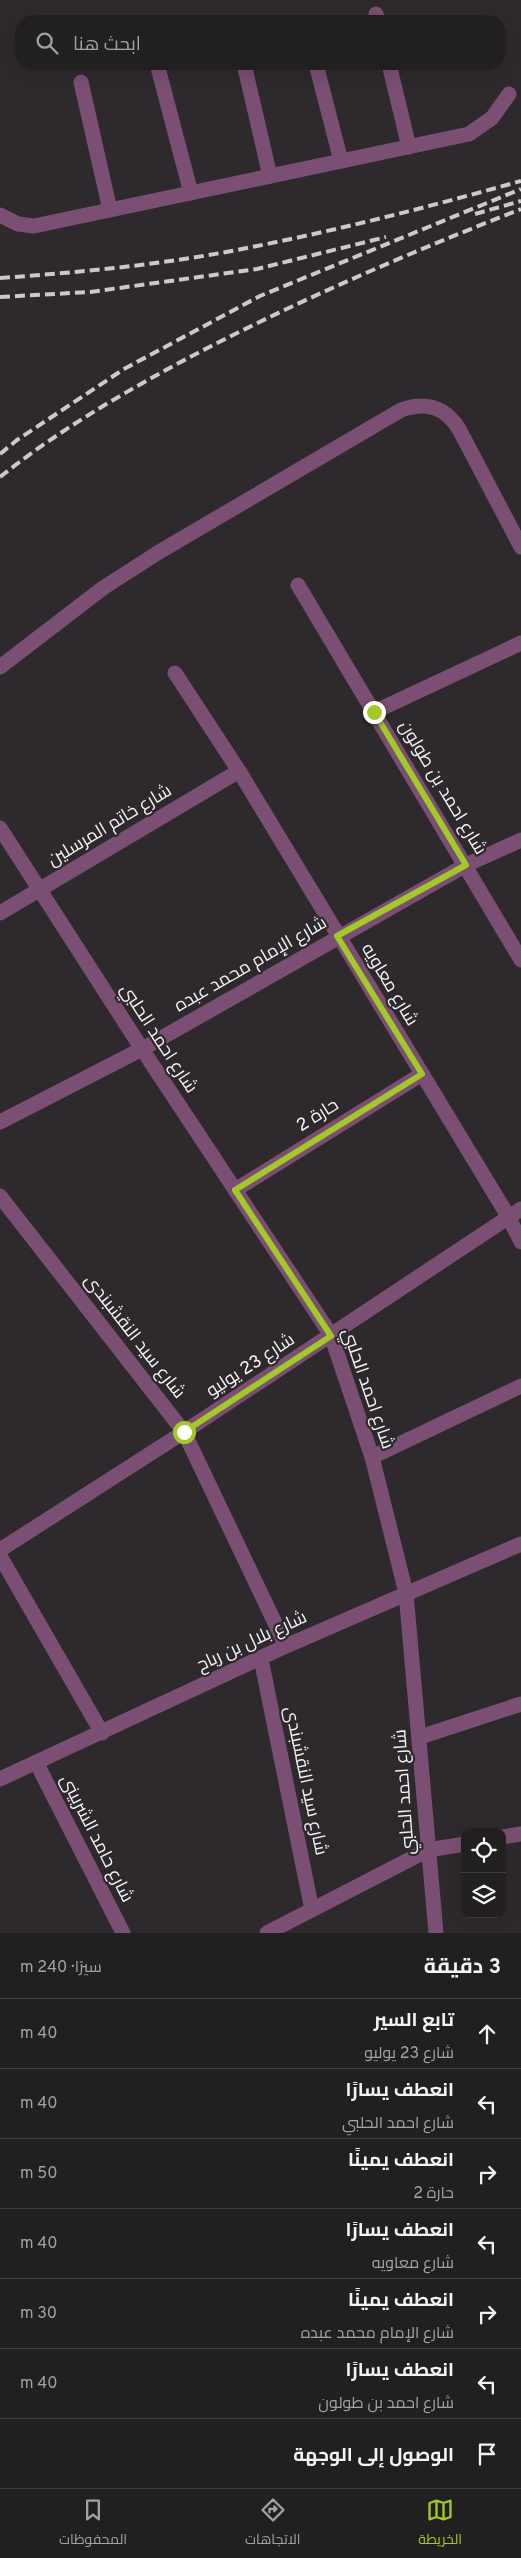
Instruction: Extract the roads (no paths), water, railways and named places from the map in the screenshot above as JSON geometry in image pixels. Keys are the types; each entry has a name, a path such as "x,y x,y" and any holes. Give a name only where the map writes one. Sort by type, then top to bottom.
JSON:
{"street":[{"path":"159,70 191,193"},
{"path":"245,70 270,176"},
{"path":"318,70 341,161"},
{"path":"390,70 409,147"},
{"path":"81,82 110,210"},
{"path":"0,215 18,224 34,226 469,134 492,118 509,94"},
{"path":"0,667 103,588 159,552 401,410 414,405 428,405 446,414 459,429 521,547"},
{"name":"شارع احمد بن طولون","path":"298,585 521,960"},
{"path":"374,712 521,643"},
{"name":"شارع معاويه","path":"175,673 239,771 422,1074 515,1212 521,1242"},
{"name":"شارع خاتم المرسلين","path":"0,913 239,771"},
{"name":"شارع احمد الحلبي","path":"0,828 142,1049 331,1336 372,1457 406,1594 436,1933"},
{"name":"شارع الإمام محمد عبده","path":"0,1122 142,1049 337,936 466,865 521,840"},
{"name":"حارة 2","path":"235,1190 422,1074"},
{"name":"شارع سيد النقشبندى","path":"0,1196 184,1432 286,1646"},
{"name":"شارع 23 يوليو","path":"0,1550 331,1336 515,1212"},
{"path":"372,1457 521,1386"},
{"name":"شارع بلال بن رباح","path":"0,1779 286,1646 521,1544"},
{"path":"0,1556 102,1732"},
{"name":"شارع سيد النقشبندى","path":"261,1659 312,1910"},
{"path":"420,1737 521,1704"},
{"name":"شارع حامد الشربينى","path":"36,1762 123,1933"},
{"path":"506,1836 521,1834"},
{"path":"267,1933 428,1850 461,1845"}],"railway":[{"path":"0,278 126,267 221,253 354,225 521,181"},
{"path":"0,454 17,440 124,369 260,296 521,189"},
{"path":"475,214 521,201"},
{"path":"0,477 46,443 93,412 142,383 232,335 355,278 521,209"},
{"path":"0,297 90,292 257,269 386,237"}]}
